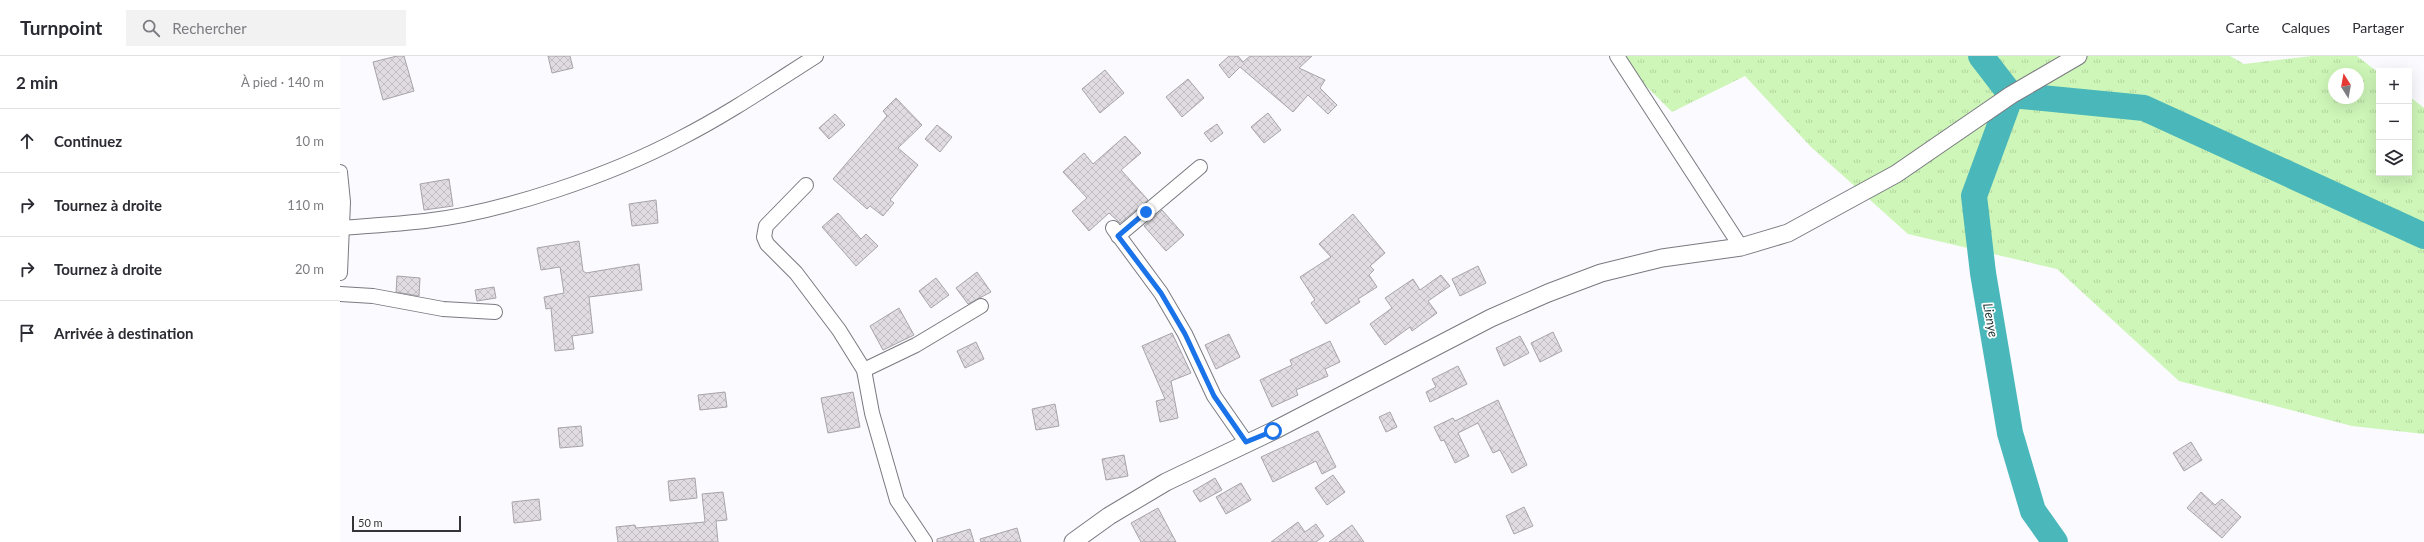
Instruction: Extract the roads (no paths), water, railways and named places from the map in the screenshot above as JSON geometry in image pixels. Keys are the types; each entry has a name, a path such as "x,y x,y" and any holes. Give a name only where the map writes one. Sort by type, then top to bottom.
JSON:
{"street":[{"path":"341,228 426,221 490,208 586,178 680,139 727,113 816,56"},
{"path":"1617,56 1741,247"},
{"path":"1073,542 1108,516 1166,482 1246,442 1273,431 1491,318 1548,292 1601,273 1662,258 1741,247 1788,233 1896,174 2011,95 2078,56"},
{"path":"1200,167 1115,232 1161,293 1185,334 1214,396 1246,442"},
{"path":"340,172 343,202 340,273"},
{"path":"806,185 766,226 764,237 767,244 796,274 839,330 864,370 872,413 897,500 925,542"},
{"path":"340,294 373,296 443,309 495,312"},
{"path":"864,370 916,345 981,306"}],"waterway":[{"path":"1981,56 2011,95 2144,108 2424,236"},
{"name":"Lienye","path":"2011,95 1974,196 1983,273 2010,433 2033,511 2055,542"}]}
